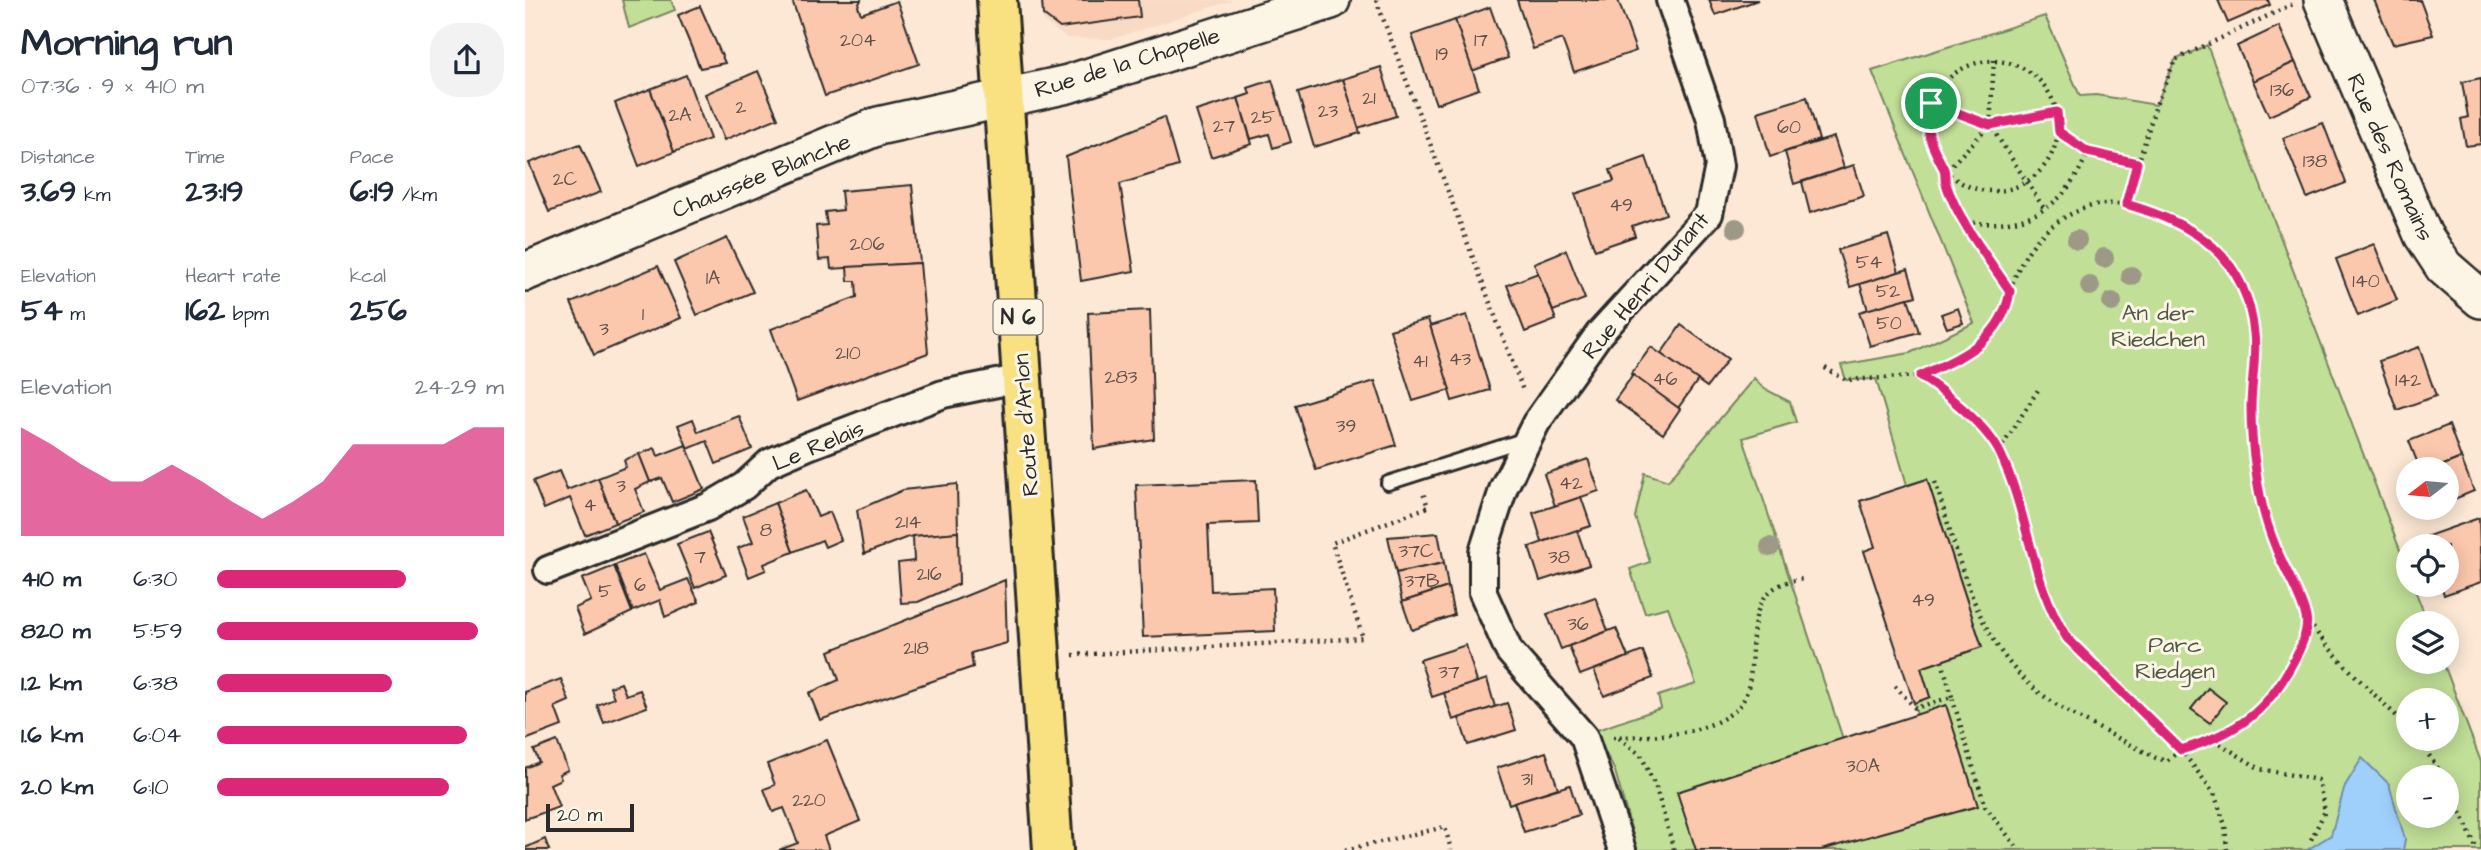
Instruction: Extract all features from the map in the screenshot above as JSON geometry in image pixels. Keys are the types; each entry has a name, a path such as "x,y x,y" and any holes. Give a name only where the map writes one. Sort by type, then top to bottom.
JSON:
{"main road":[{"name":"Route d'Arlon","path":"997,0 1053,850"},
{"name":"Rue de la Chapelle","path":"1003,97 1068,84 1331,0"},
{"name":"Rue des Romains","path":"2323,0 2423,235 2444,267 2481,299"},
{"name":"Chaussée Blanche","path":"525,272 878,126 1003,97"}],"street":[{"name":"Rue Henri Dunant","path":"1622,850 1584,737 1509,651 1483,593 1483,551 1504,486 1531,431 1599,334 1709,214 1719,166 1711,119 1670,0"},
{"name":"Le Relais","path":"548,570 708,507 744,486 769,463 808,446 943,394 1022,378"}],"lane":[{"path":"1388,483 1531,431"}],"path":[{"path":"1376,0 1531,431"},
{"path":"2126,204 2137,163 2175,60 2301,0"},
{"path":"1994,60 1990,125 2045,210"},
{"path":"1994,60 2016,64 2035,75 2049,92 2057,112 2059,132 2053,152 2043,169 2028,181 2007,190 1985,191 1964,185 1946,171 1928,139 1927,120 1931,103 1941,85 1956,71 1974,62 1994,60"},
{"path":"1931,103 1990,125 2057,112"},
{"path":"1990,125 1946,171 1945,182 1965,222 2010,291"},
{"path":"2059,132 2088,152 2137,163"},
{"path":"1965,222 1993,226 2045,210 2064,194 2079,175 2088,152"},
{"path":"1825,368 1846,380 1920,376 1963,357 1996,329 2007,309 2010,291 2023,256 2052,226 2081,209 2126,204 2154,212 2199,234 2221,252 2238,274 2254,334 2251,408 2256,473 2274,545 2307,619 2396,714"},
{"path":"1920,376 1949,394 1999,452 2035,570 2054,619 2094,668 2181,750 2214,793 2225,825 2227,850"},
{"path":"1999,452 2040,387"},
{"path":"1041,657 1363,638 1332,543 1428,507 1416,474"},
{"path":"1935,482 1979,618 2011,666 2037,691 2156,758 2167,761 2181,750 2213,740 2248,721 2277,692 2301,648 2307,619"},
{"path":"1584,737 1663,735 1707,726 1736,711 1750,683 1751,643 1760,604 1772,590 1788,580 1805,579"},
{"path":"1941,661 1985,806 2018,850"},
{"path":"1895,686 1915,708 1952,697"},
{"path":"1618,737 1641,755 1660,799 1674,850"},
{"path":"2213,740 2260,769 2318,780 2325,811 2310,842"},
{"path":"2459,810 2477,850"},
{"path":"1345,850 1445,827 1451,850"}],"shaded area":[{"path":"1042,0 1233,0 1112,39 1067,38 1044,22"}],"green space":[{"path":"622,0 671,0 675,10 629,28"},
{"name":"Parc Riedgen","path":"2045,16 2080,96 2096,95 2156,105 2175,60 2207,45 2396,540 2396,597 2418,597 2423,611 2396,611 2396,674 2448,674 2453,688 2396,688 2396,751 2459,751 2459,704 2481,762 2481,850 1821,850 1977,805 1946,706 1917,715 1914,703 1930,697 1921,668 1982,647 1927,479 1907,485 1876,379 1846,380 1841,365 1910,353 1974,323 1872,71"},
{"path":"1754,378 1763,388 1790,402 1796,422 1743,438 1843,739 1696,850 1637,850 1615,771 1594,731 1661,708 1658,696 1696,684 1668,607 1645,613 1630,569 1650,562 1635,517 1645,473 1668,481"}],"water":[{"path":"2362,758 2389,784 2396,808 2396,828 2402,828 2405,839 2403,850 2307,850 2331,835 2345,786"}],"building":[{"path":"792,0 861,0 858,6 861,14 897,1 919,64 825,96"},
{"path":"1042,0 1138,0 1140,17 1060,28 1043,15"},
{"path":"1517,0 1618,0 1636,51 1574,72 1562,39 1533,49"},
{"path":"1709,0 1758,0 1715,15"},
{"path":"2218,0 2268,0 2270,5 2228,23"},
{"path":"2374,0 2420,0 2433,35 2393,44"},
{"path":"700,6 725,63 700,68 678,15"},
{"path":"1490,7 1508,58 1472,71 1455,20"},
{"path":"1455,20 1479,89 1436,104 1412,35"},
{"path":"2279,26 2295,62 2253,81 2237,46"},
{"path":"2295,62 2311,97 2269,116 2253,81"},
{"path":"1381,67 1396,116 1358,128 1343,79"},
{"path":"758,71 778,118 724,140 705,94"},
{"path":"686,75 710,139 674,152 650,89"},
{"path":"2481,78 2481,144 2466,146 2461,119 2468,117 2462,82"},
{"path":"1343,79 1360,133 1314,147 1298,93"},
{"path":"1272,80 1291,142 1273,148 1269,134 1251,139 1238,98 1250,94 1248,88"},
{"path":"650,89 674,152 639,166 615,103"},
{"path":"1807,97 1819,140 1770,157 1758,112"},
{"path":"1238,98 1252,144 1211,157 1196,111"},
{"path":"1164,117 1178,166 1120,184 1134,271 1081,281 1066,157"},
{"path":"2323,123 2346,183 2307,198 2283,138"},
{"path":"1834,137 1844,168 1794,184 1785,152"},
{"path":"580,144 601,192 549,212 529,163"},
{"path":"1646,157 1666,214 1632,226 1635,236 1595,250 1575,194 1614,181 1610,170"},
{"path":"1854,165 1864,196 1810,213 1802,182"},
{"path":"912,185 920,263 831,269 830,259 819,260 816,226 827,225 825,212 843,210 841,191"},
{"path":"1888,235 1899,272 1850,287 1838,250"},
{"path":"727,238 753,292 697,315 674,262"},
{"path":"2374,244 2397,300 2358,316 2336,259"},
{"path":"1566,250 1585,299 1553,311 1534,263"},
{"path":"920,263 928,353 797,401 771,329 857,297 856,281 848,281 847,267"},
{"path":"658,266 681,318 594,355 571,303"},
{"path":"1908,269 1916,296 1868,310 1860,284"},
{"path":"1538,273 1556,320 1525,332 1507,285"},
{"path":"1908,298 1919,332 1870,346 1859,312"},
{"path":"1958,308 1963,323 1947,328 1941,314"},
{"path":"1150,310 1154,439 1094,449 1088,313"},
{"path":"1467,315 1490,390 1452,401 1430,326"},
{"path":"1428,319 1450,390 1413,401 1390,330"},
{"path":"1681,325 1728,359 1707,387 1661,354"},
{"path":"1651,347 1698,380 1678,408 1631,374"},
{"path":"2419,347 2436,396 2397,410 2379,361"},
{"path":"1633,375 1680,409 1663,434 1615,400"},
{"path":"1375,381 1396,445 1316,470 1295,405"},
{"path":"739,416 752,449 716,464 707,441 688,449 678,425 693,419 698,432"},
{"path":"2449,425 2461,458 2415,457 2409,441"},
{"path":"686,445 704,489 672,502 662,478 650,482 639,454 655,448 658,456"},
{"path":"639,454 650,482 635,489 644,512 615,523 598,478 626,467 624,460"},
{"path":"2461,458 2474,491 2459,497"},
{"path":"1588,459 1599,491 1555,506 1544,474"},
{"path":"559,471 567,490 598,478 615,523 585,535 570,498 544,509 533,481"},
{"path":"1927,479 1982,647 1921,668 1930,697 1914,703 1864,551 1875,547 1860,501"},
{"path":"1256,480 1258,523 1208,525 1211,591 1273,588 1275,631 1143,637 1136,485"},
{"path":"957,484 958,532 908,537 864,554 857,510 903,490"},
{"path":"806,490 818,517 830,512 841,540 825,547 822,540 793,552 775,503"},
{"path":"1581,497 1591,526 1542,542 1533,513"},
{"path":"775,503 793,552 764,564 766,570 749,577 738,548 753,542 743,516"},
{"path":"2479,518 2481,582 2459,590 2459,534 2434,534"},
{"path":"1577,530 1589,565 1540,581 1529,547"},
{"path":"708,532 726,575 695,588 677,544"},
{"path":"958,532 959,584 918,602 901,603 898,563 914,561 913,536"},
{"path":"1438,533 1444,563 1396,573 1388,537"},
{"path":"644,554 660,590 688,579 699,602 665,617 660,600 633,611 615,565"},
{"path":"1444,563 1448,587 1402,602 1396,573"},
{"path":"614,566 632,612 585,634 575,608 591,601 582,579"},
{"path":"1005,580 1007,643 971,653 973,667 820,720 809,693 839,680 829,651"},
{"path":"1448,587 1454,615 1412,630 1402,602"},
{"path":"1595,597 1608,631 1561,649 1547,614"},
{"path":"1616,628 1628,657 1580,675 1569,646"},
{"path":"1466,645 1477,682 1432,697 1420,660"},
{"path":"1643,651 1653,678 1604,696 1594,670"},
{"path":"561,679 569,701 555,707 562,726 525,740 525,692"},
{"path":"1487,679 1495,707 1453,720 1444,693"},
{"path":"621,683 626,695 640,690 647,707 604,723 597,705 614,698 610,687"},
{"path":"2208,688 2226,702 2210,723 2191,709"},
{"path":"1507,703 1516,730 1468,745 1459,718"},
{"path":"1946,705 1978,806 1821,850 1696,850 1677,792"},
{"path":"827,740 860,821 824,836 829,850 779,850 798,843 784,808 773,812 764,789 775,785 767,764"},
{"path":"557,741 568,770 559,774 561,779 550,784 559,807 525,819 525,768 539,762 534,750"},
{"path":"1546,752 1558,788 1509,804 1497,768"},
{"path":"1570,785 1579,815 1524,832 1514,802"},
{"path":"545,839 549,850 525,850 525,848"}],"route":[{"path":"1931,103 1990,125 2057,112 2059,132 2088,152 2137,163 2126,204 2154,212 2199,234 2221,252 2238,274 2254,334 2251,408 2256,473 2274,545 2307,619 2301,648 2277,692 2248,721 2213,740 2181,750 2094,668 2067,638 2054,619 2035,570 2015,497 1999,452 1949,394 1920,376 1963,357 1981,344 1996,329 2007,309 2010,291 1965,222 1945,182 1946,171 1935,156 1928,139 1927,120 1931,103"}],"park label":[{"name":"An der Riedchen","path":"2158,325"}]}
